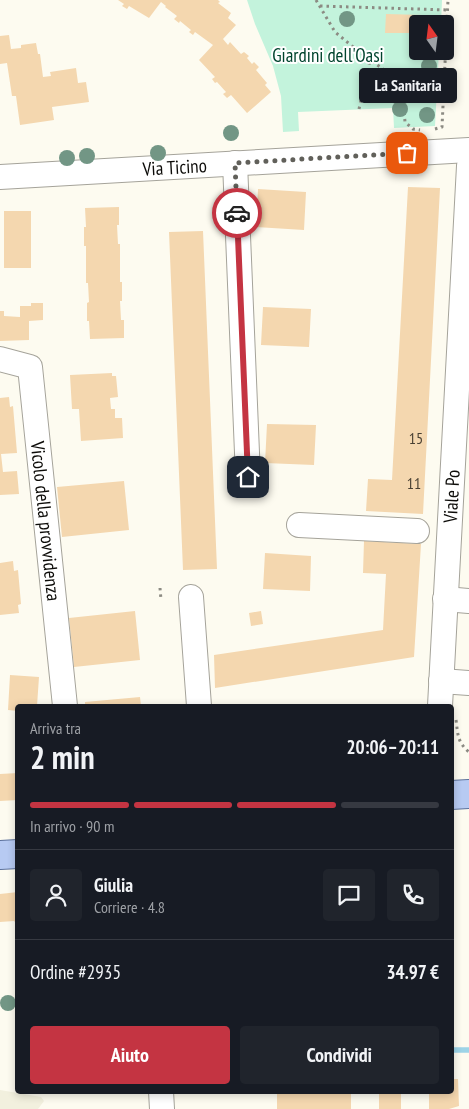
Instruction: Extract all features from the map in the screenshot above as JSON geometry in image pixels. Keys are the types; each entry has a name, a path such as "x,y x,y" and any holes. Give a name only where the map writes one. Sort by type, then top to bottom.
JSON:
{"main road":[{"path":"454,795 469,794"},
{"path":"0,855 15,854"}],"street":[{"name":"Via Ticino","path":"0,177 469,150"},
{"path":"235,163 248,477"},
{"name":"Viale Po","path":"446,704 441,681 469,166"},
{"name":"Vicolo della provvidenza","path":"0,359 30,367 65,704"},
{"path":"299,525 417,531"},
{"path":"191,597 199,704"},
{"path":"445,599 469,601"},
{"path":"441,681 469,683"},
{"path":"161,1094 162,1109"}],"path":[{"path":"316,0 335,32 394,77 402,89 404,122 413,129 426,132"},
{"path":"433,130 442,127 448,0"},
{"path":"320,6 448,10"},
{"path":"359,109 370,60"},
{"path":"160,588 161,600"},
{"path":"454,728 458,739 469,752"}],"shaded area":[{"path":"0,1090 41,1097 44,1101 38,1109 0,1109"}],"green space":[{"name":"Giardini dell'Oasi","path":"247,0 442,0 441,15 409,15 409,60 439,60 435,126 394,128 393,108 298,112 299,131 283,132 281,96 273,66"}],"building":[{"path":"118,0 218,0 220,2 218,3 231,13 228,18 236,25 223,39 228,45 230,42 241,54 244,52 249,56 247,58 252,64 254,62 259,67 256,70 267,83 265,85 271,92 247,113 231,95 227,98 223,94 226,92 217,82 215,83 212,79 215,77 199,60 213,45 195,32 193,35 189,32 191,30 180,21 179,23 174,19 177,16 161,2 149,18 129,6 127,9"},
{"path":"386,14 423,15 409,15 409,33 385,33"},
{"path":"9,35 11,49 21,48 21,45 36,43 38,54 40,54 43,77 51,76 50,72 76,68 78,83 86,82 89,102 52,107 54,120 20,125 16,96 12,96 7,63 0,64 0,36"},
{"path":"408,187 440,188 423,514 366,511 368,479 392,480"},
{"path":"258,189 306,192 304,230 256,227"},
{"path":"119,207 119,225 117,225 118,244 120,244 120,282 122,282 121,320 124,320 124,338 90,339 89,321 87,321 87,303 89,302 88,283 86,283 86,246 84,246 85,208"},
{"path":"4,211 31,211 31,268 4,268"},
{"path":"203,231 217,569 183,570 169,232"},
{"path":"31,303 43,303 43,320 29,321 29,340 0,341 0,311 4,311 4,316 20,317 20,306 31,306"},
{"path":"263,307 311,309 309,347 261,345"},
{"path":"112,373 112,376 116,376 118,397 110,398 111,409 115,409 115,418 122,418 123,438 81,441 79,409 72,409 70,375"},
{"path":"9,397 10,407 13,406 17,453 1,454 3,472 17,471 19,494 0,495 0,398"},
{"path":"267,424 316,425 314,465 265,463"},
{"path":"124,481 129,530 62,537 57,487"},
{"path":"364,541 421,544 414,657 215,688 214,655 383,630 386,574 363,573"},
{"path":"265,553 311,556 310,591 263,589"},
{"path":"13,561 14,571 18,570 21,604 18,605 19,613 0,615 0,563"},
{"path":"135,611 140,660 74,667 69,618"},
{"path":"261,611 263,624 251,626 249,613"},
{"path":"10,675 39,677 37,704 15,704 15,711 8,710"},
{"path":"140,697 141,704 85,704 85,702"},
{"path":"15,773 15,800 0,801 0,774"},
{"path":"15,892 15,922 0,922 0,894"},
{"path":"454,1079 458,1079 459,1106 449,1109 429,1109 429,1094 454,1094"},
{"path":"277,1094 351,1094 351,1109 277,1109"},
{"path":"379,1094 401,1094 401,1109 379,1109"}],"waterway":[{"path":"454,1050 469,1050"}],"way so far":[{"path":"237,213 235,163 407,153"}],"place":[{"name":"La Sanitaria","path":"407,153"}],"route":[{"path":"237,213 248,477"}]}
